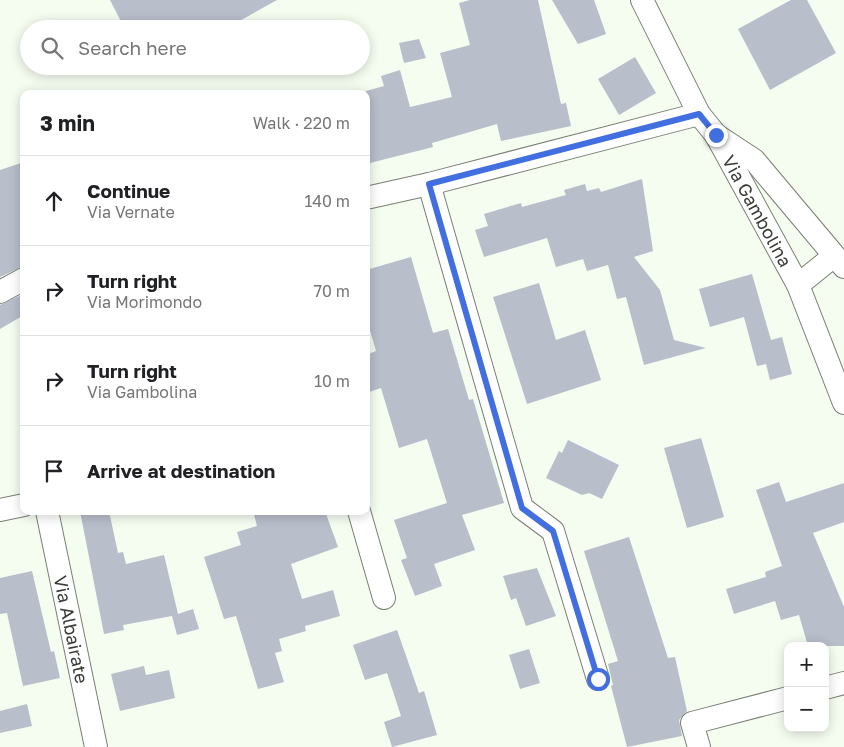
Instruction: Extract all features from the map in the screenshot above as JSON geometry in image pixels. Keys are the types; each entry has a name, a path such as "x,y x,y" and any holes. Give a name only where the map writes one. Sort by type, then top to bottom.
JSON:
{"street":[{"name":"Via Gambolina","path":"642,0 699,114 716,135 798,285 844,402"},
{"path":"370,197 429,184 699,114"},
{"path":"716,135 754,160 839,261 798,285"},
{"path":"429,184 522,508 553,531 598,679"},
{"path":"0,292 20,281"},
{"path":"0,510 20,506"},
{"name":"Via Albairate","path":"48,515 96,747"},
{"path":"360,515 384,598"},
{"path":"829,687 844,683"},
{"path":"699,747 692,723 784,699"}],"building":[{"path":"110,0 277,0 241,20 120,20"},
{"path":"470,0 538,0 561,104 566,103 571,126 501,141 497,124 432,143 433,147 370,163 370,90 384,86 381,76 400,70 410,107 452,97 440,53 470,45 459,3"},
{"path":"552,0 594,0 606,34 578,44"},
{"path":"791,0 807,0 836,53 770,90 738,29"},
{"path":"419,39 426,58 404,63 399,43"},
{"path":"635,57 656,93 619,115 598,79"},
{"path":"20,163 20,268 0,277 0,170"},
{"path":"642,179 653,251 634,257 660,290 674,340 706,348 644,365 626,297 617,299 608,265 587,271 583,259 556,267 547,238 484,257 475,230 488,226 484,214 521,203 522,207 566,195 564,190 585,184 587,191 599,188 601,192"},
{"path":"411,257 433,333 448,329 469,400 473,399 504,503 462,515 475,550 434,564 442,586 415,596 401,560 407,558 394,520 447,503 427,439 399,448 381,388 370,392 370,353 376,351 370,331 370,269"},
{"path":"752,274 771,340 782,337 792,374 770,380 766,364 757,366 744,317 710,327 699,289"},
{"path":"539,283 556,340 585,330 601,380 527,404 493,297"},
{"path":"20,296 20,317 0,329 0,305"},
{"path":"701,438 724,517 687,528 664,448"},
{"path":"568,440 619,465 602,499 589,493 582,495 546,478 559,451 562,453"},
{"path":"779,482 786,502 844,483 844,522 813,533 844,607 844,646 829,646 829,642 807,642 799,615 781,620 775,601 734,614 726,589 766,577 765,572 782,566 756,490"},
{"path":"81,515 110,515 118,553 123,552 126,564 164,555 178,614 193,609 199,629 177,635 172,616 123,625 124,630 104,634"},
{"path":"254,515 326,515 338,547 291,564 302,599 333,590 340,616 305,626 306,631 279,639 282,651 275,653 284,682 258,689 236,616 224,619 204,557 241,545 237,532 257,526"},
{"path":"629,537 668,658 675,657 687,711 679,720 682,736 627,747 611,686 613,685 608,664 618,661 584,551"},
{"path":"537,568 556,616 526,626 516,598 511,600 503,576"},
{"path":"32,571 51,652 54,651 60,678 23,686 7,613 0,614 0,578"},
{"path":"397,630 419,693 424,691 437,735 392,747 384,722 401,716 387,673 365,680 353,645"},
{"path":"529,649 540,683 520,689 509,655"},
{"path":"144,666 146,675 169,670 175,698 120,711 111,674"},
{"path":"27,704 32,726 0,733 0,711"}],"route":[{"path":"598,679 553,531 522,508 429,184 699,114 716,135"}]}
